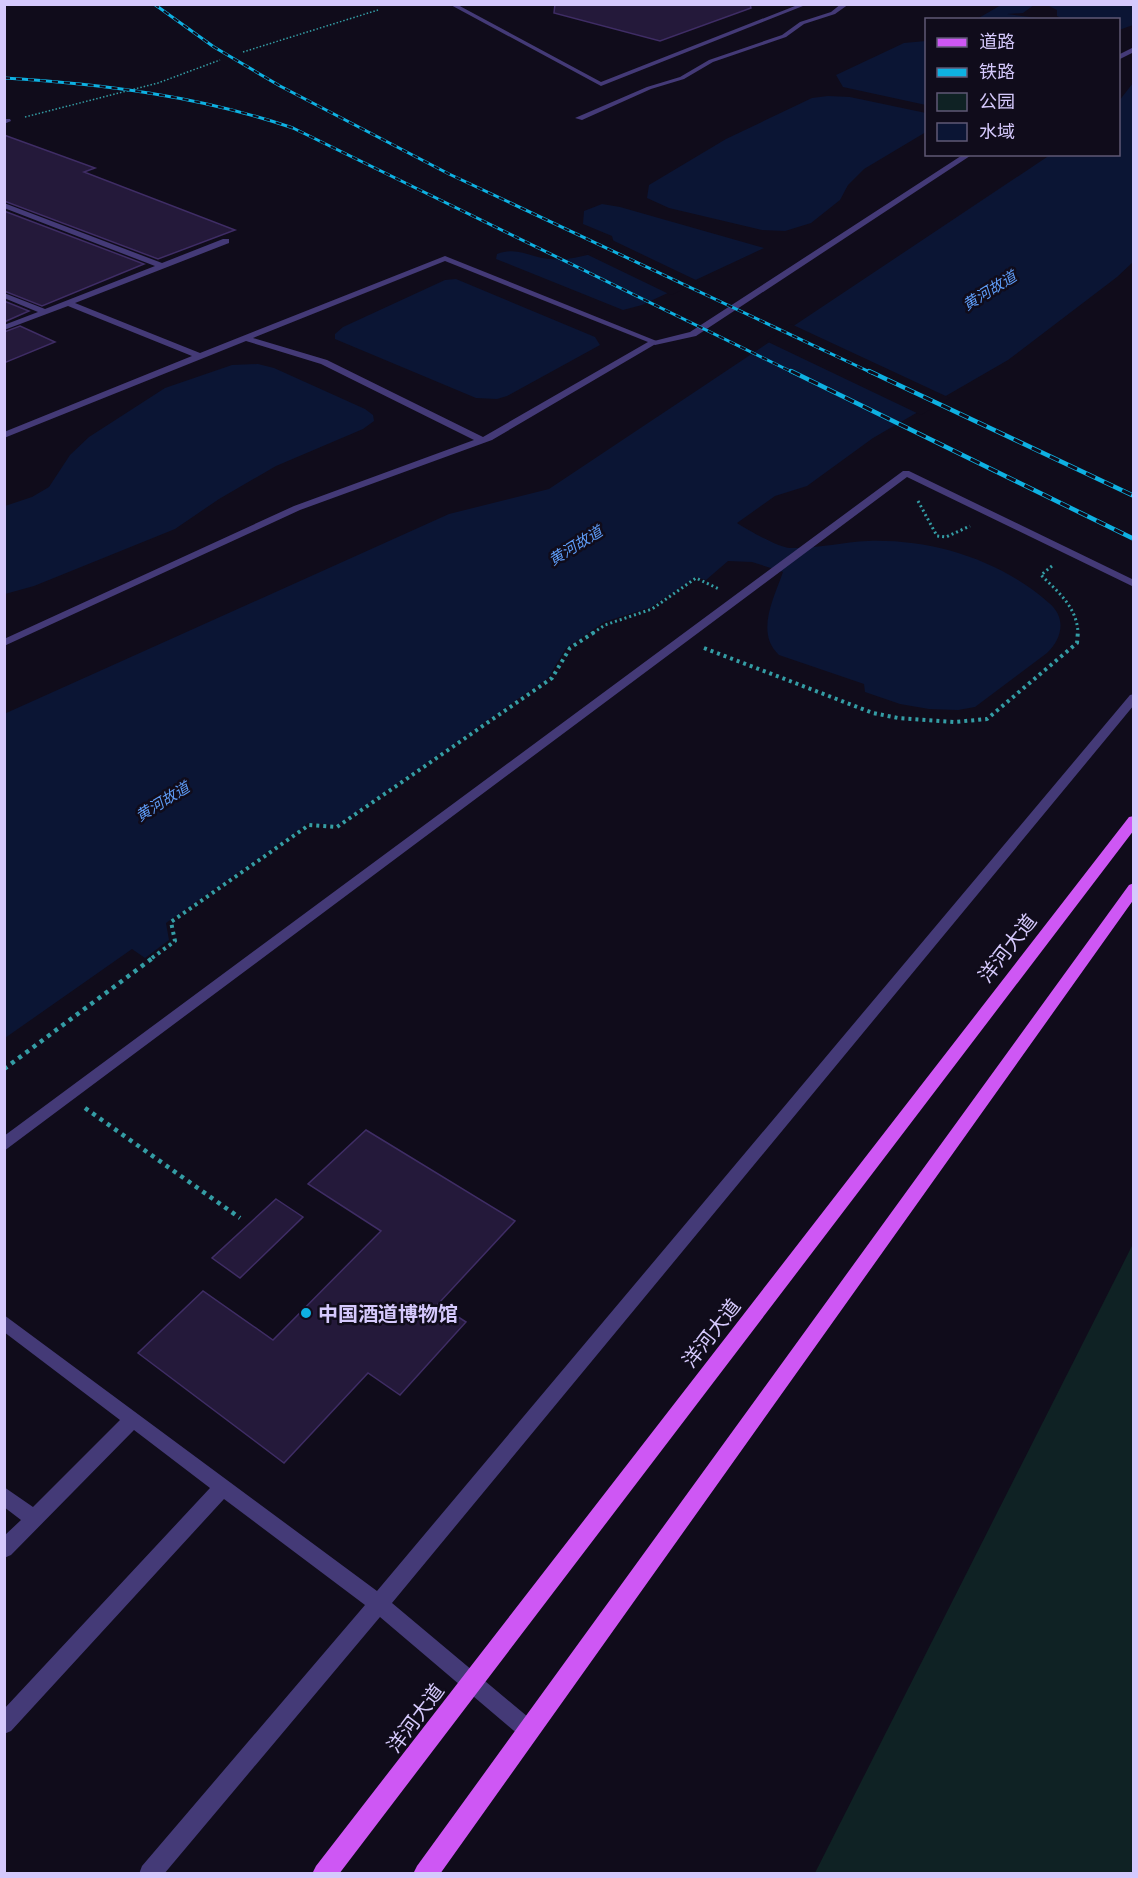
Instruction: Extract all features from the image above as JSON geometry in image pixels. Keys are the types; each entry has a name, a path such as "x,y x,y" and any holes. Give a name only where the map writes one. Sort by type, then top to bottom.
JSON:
{"main road":[{"name":"洋河大道","path":"324,1874 1134,820"},
{"path":"425,1874 1134,888"}],"street":[{"path":"579,118 649,88 682,78 711,61 784,36 802,23 833,13 846,4"},
{"path":"1120,57 1134,49"},
{"path":"655,342 693,334 967,156"}],"lane":[{"path":"451,4 601,84 806,4"},
{"path":"4,205 162,266"},
{"path":"4,328 226,241"},
{"path":"4,435 445,258 655,342"},
{"path":"4,295 45,312"},
{"path":"69,303 200,356"},
{"path":"245,338 324,362 481,440"},
{"path":"4,643 297,508 481,440 655,342"},
{"path":"4,1146 906,473 1134,584"},
{"path":"150,1874 379,1604 1134,697"},
{"path":"4,1322 379,1604 528,1729"},
{"path":"4,1549 133,1419"},
{"path":"4,1724 223,1486"},
{"path":"4,1495 34,1520"}],"path":[{"path":"243,52 378,10"},
{"path":"6,122 158,83 220,60"},
{"path":"904,475 937,536 946,538 961,527 972,526"},
{"path":"684,639 873,713 898,718 954,722 987,719 1077,644 1080,628 1077,615 1041,575 1056,563 1045,558"},
{"path":"4,1070 175,941 171,922 309,825 337,827 552,678 570,648 605,625 652,609 696,578"},
{"path":"70,1098 240,1218"}],"green space":[{"path":"1133,1244 1133,1873 815,1873"}],"water":[{"path":"1001,5 1034,5 1023,13 1007,14 1038,18 979,18"},
{"path":"1038,5 1133,5 1133,25 1120,30 1120,18 1061,18 1057,16 1057,10 1049,6"},
{"path":"925,41 925,105 843,87 836,75 904,43"},
{"name":"黄河故道","path":"1133,83 1133,262 1117,277 1008,360 873,438 807,486 775,496 737,523 763,538 790,548 892,541 941,548 987,564 1030,588 1055,609 1060,622 1059,635 1047,653 975,707 958,710 929,709 900,704 865,692 864,684 779,655 772,646 767,626 771,604 783,572 752,562 728,561 706,580 695,577 651,607 604,622 566,648 548,678 337,825 308,823 166,923 169,940 145,958 132,949 5,1038 4,714 449,514 549,489 1048,156 1120,156 1120,100"},
{"path":"850,97 925,113 925,133 864,169 848,185 840,200 811,223 785,231 762,230 669,208 647,198 649,185 726,139 812,98"},
{"path":"602,204 620,207 764,248 642,305 623,310 496,259 497,254 512,251 543,258 567,259 615,247 612,236 583,224 584,211"},
{"path":"456,279 595,337 600,345 507,396 497,399 476,398 335,339 335,334 343,327 445,280"},
{"path":"258,364 274,368 365,409 373,415 374,421 363,429 276,466 219,499 175,529 34,586 5,594 5,506 32,497 49,487 70,455 89,437 165,388 232,365"}],"pier":[{"path":"610,239 700,282 671,295 584,253 611,245"},
{"path":"791,324 950,398 921,415 766,341"}],"building":[{"path":"555,4 750,4 751,8 660,41 554,13"},
{"path":"4,135 95,168 84,172 235,230 158,259 4,201"},
{"path":"4,211 144,264 42,306 4,291"},
{"path":"4,301 29,311 4,322"},
{"path":"20,326 55,342 4,363 4,332"},
{"path":"366,1130 515,1221 438,1304 466,1322 400,1395 368,1373 284,1463 138,1353 203,1291 273,1340 381,1231 308,1184"},
{"path":"276,1199 303,1217 240,1278 212,1258"}],"railway":[{"path":"154,4 214,47 280,86 449,174 872,373"},
{"path":"4,78 150,93 222,108 293,128 794,373"},
{"path":"791,371 1134,539"},
{"path":"869,371 1134,496"}],"place":[{"name":"中国酒道博物馆","path":"306,1313"}]}
